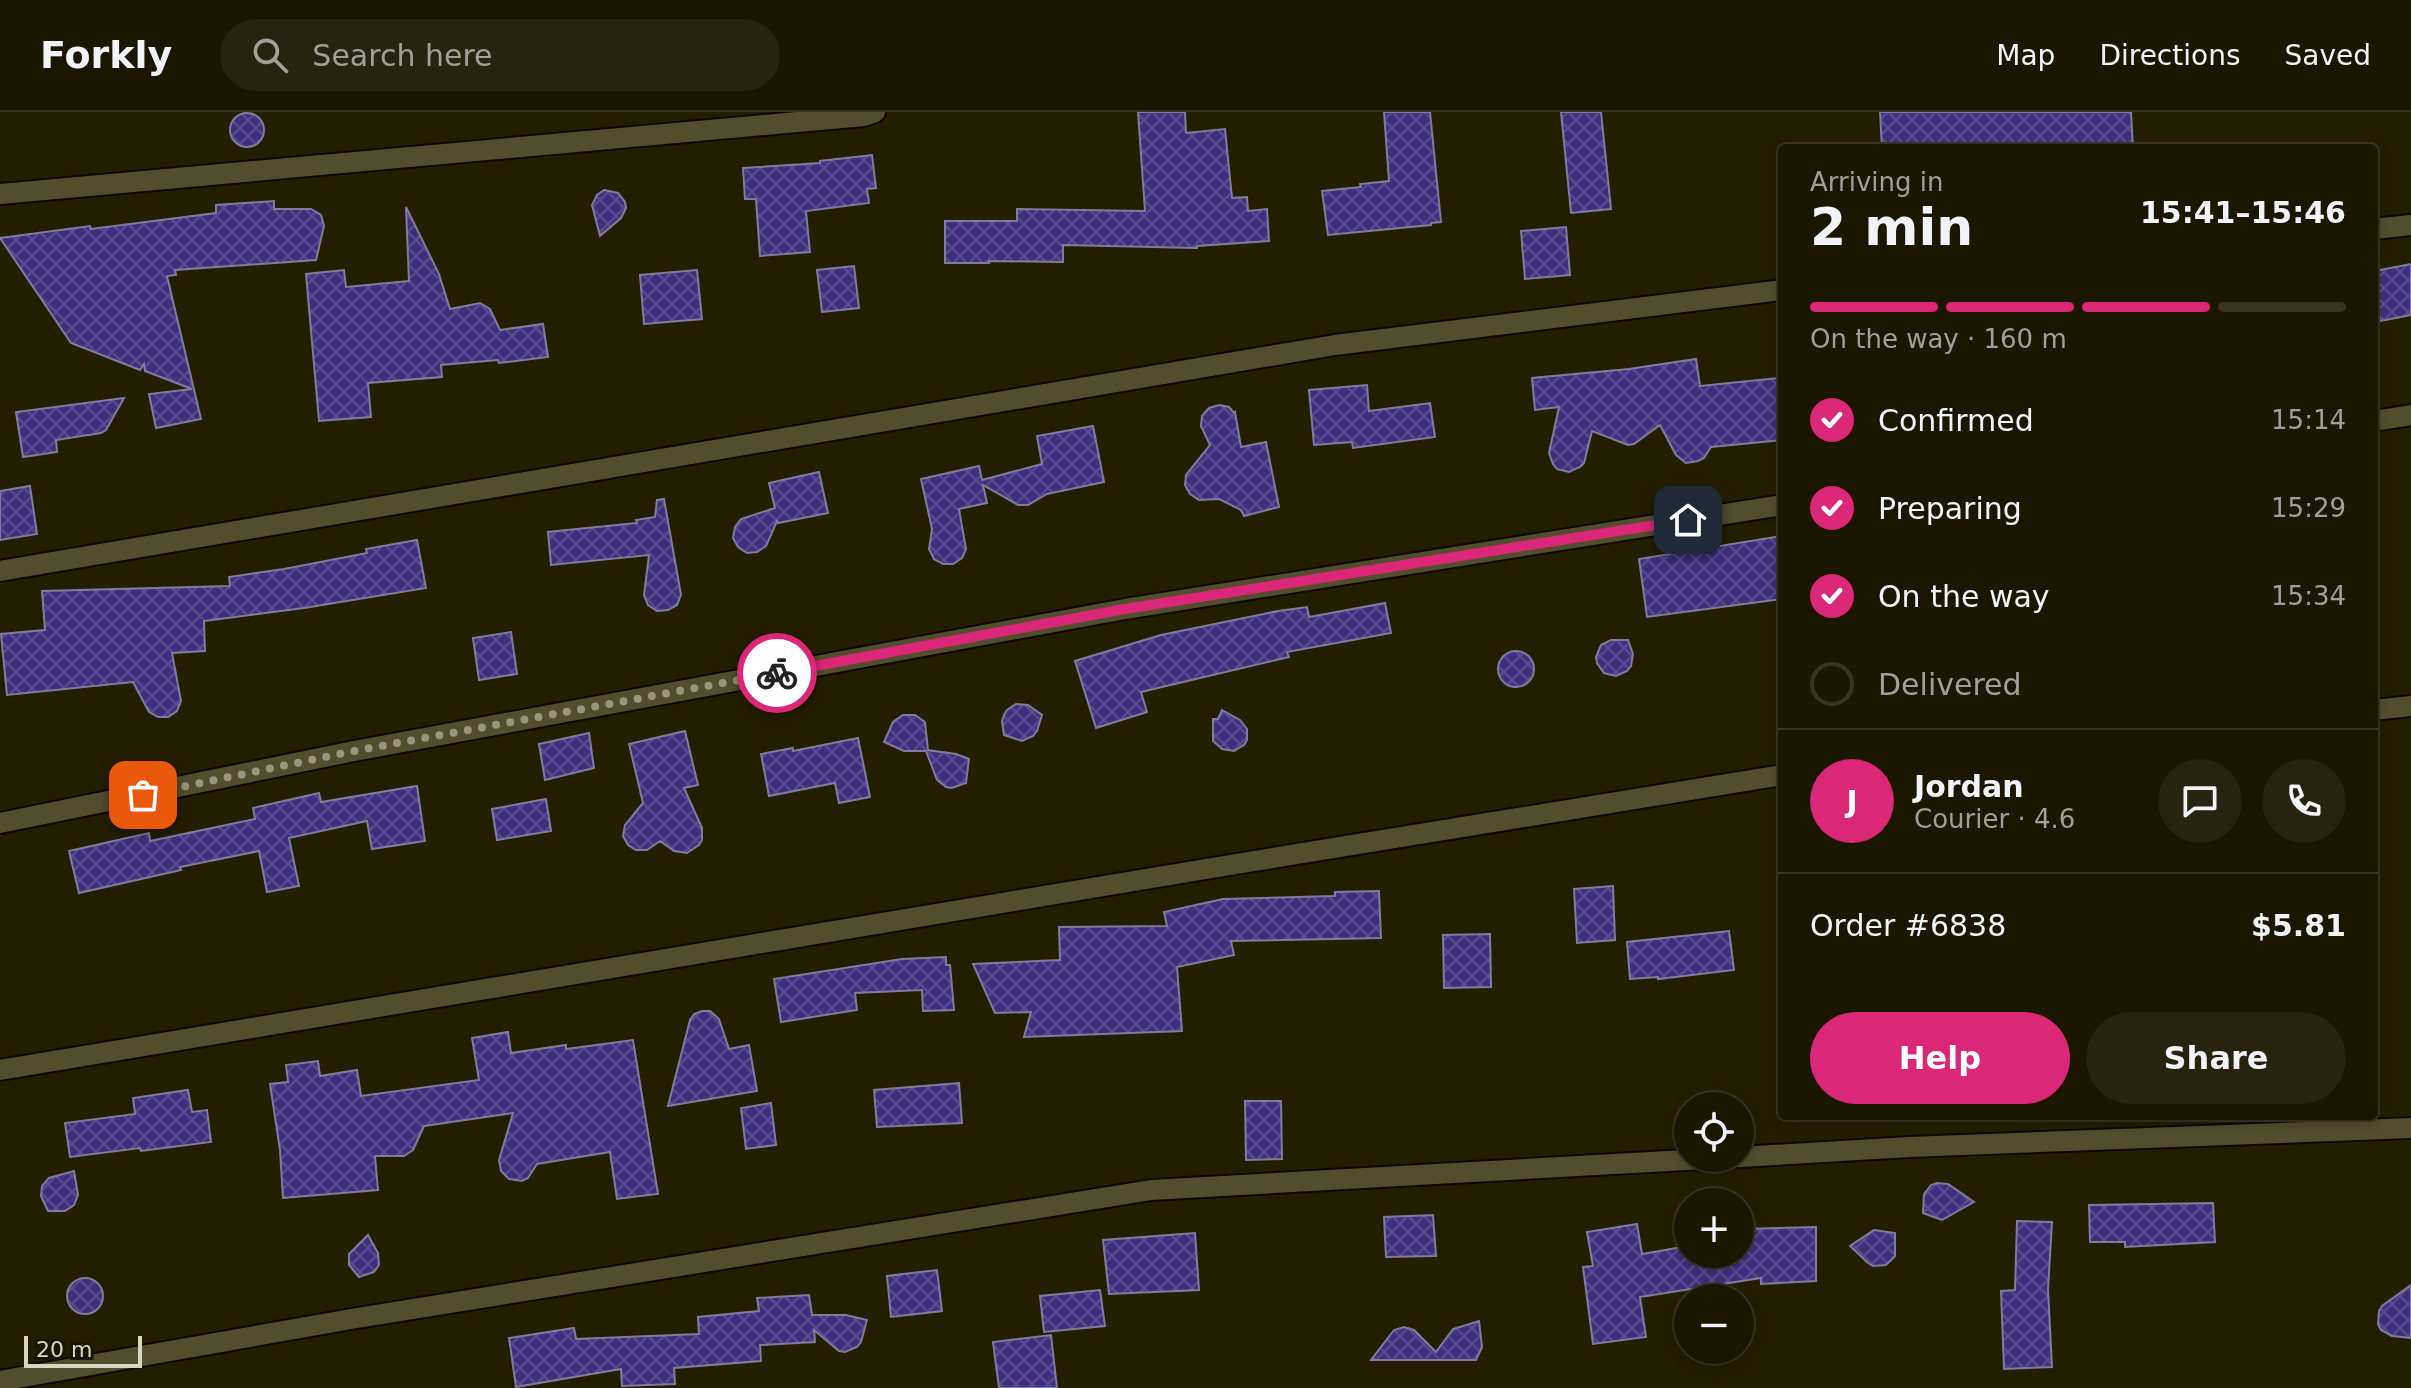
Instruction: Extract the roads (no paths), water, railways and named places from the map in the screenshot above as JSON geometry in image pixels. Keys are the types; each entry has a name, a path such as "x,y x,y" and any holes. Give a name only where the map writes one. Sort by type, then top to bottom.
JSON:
{"street":[{"path":"0,194 864,116 875,112"},
{"path":"2378,229 2411,225"},
{"path":"0,571 1335,345 1778,290"},
{"path":"2378,420 2411,415"},
{"path":"0,823 354,751 1125,609 1778,506"},
{"path":"2378,710 2411,706"},
{"path":"0,1070 1778,776"},
{"path":"1754,1156 1909,1147 2411,1128"},
{"path":"0,1381 357,1318 1151,1190 1674,1161"}]}
